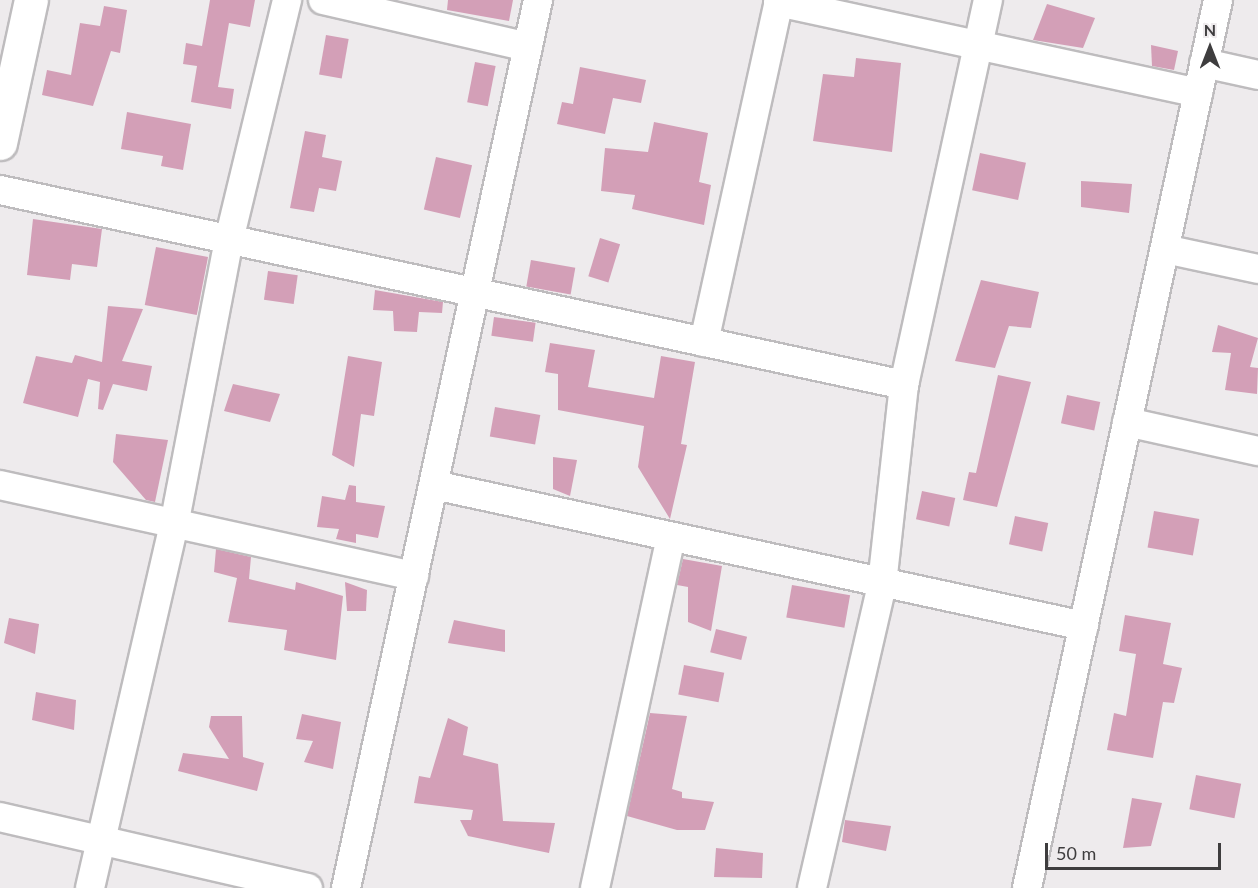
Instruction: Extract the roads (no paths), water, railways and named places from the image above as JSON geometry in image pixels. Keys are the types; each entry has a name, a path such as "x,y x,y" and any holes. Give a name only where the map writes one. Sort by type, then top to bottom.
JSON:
{"main road":[{"path":"0,143 31,0"}],"street":[{"path":"90,888 97,841 175,520 229,240 287,0"},
{"path":"323,0 528,47"},
{"path":"346,888 538,0"},
{"path":"812,888 882,584 904,386 988,0"},
{"path":"1027,888 1218,0"},
{"path":"704,342 778,1 1198,93"},
{"path":"1204,63 1258,75"},
{"path":"0,190 904,386"},
{"path":"1165,249 1258,269"},
{"path":"1127,422 1258,451"},
{"path":"0,484 175,520 414,576"},
{"path":"434,485 1084,626"},
{"path":"595,888 671,537"},
{"path":"0,817 308,888"}]}
